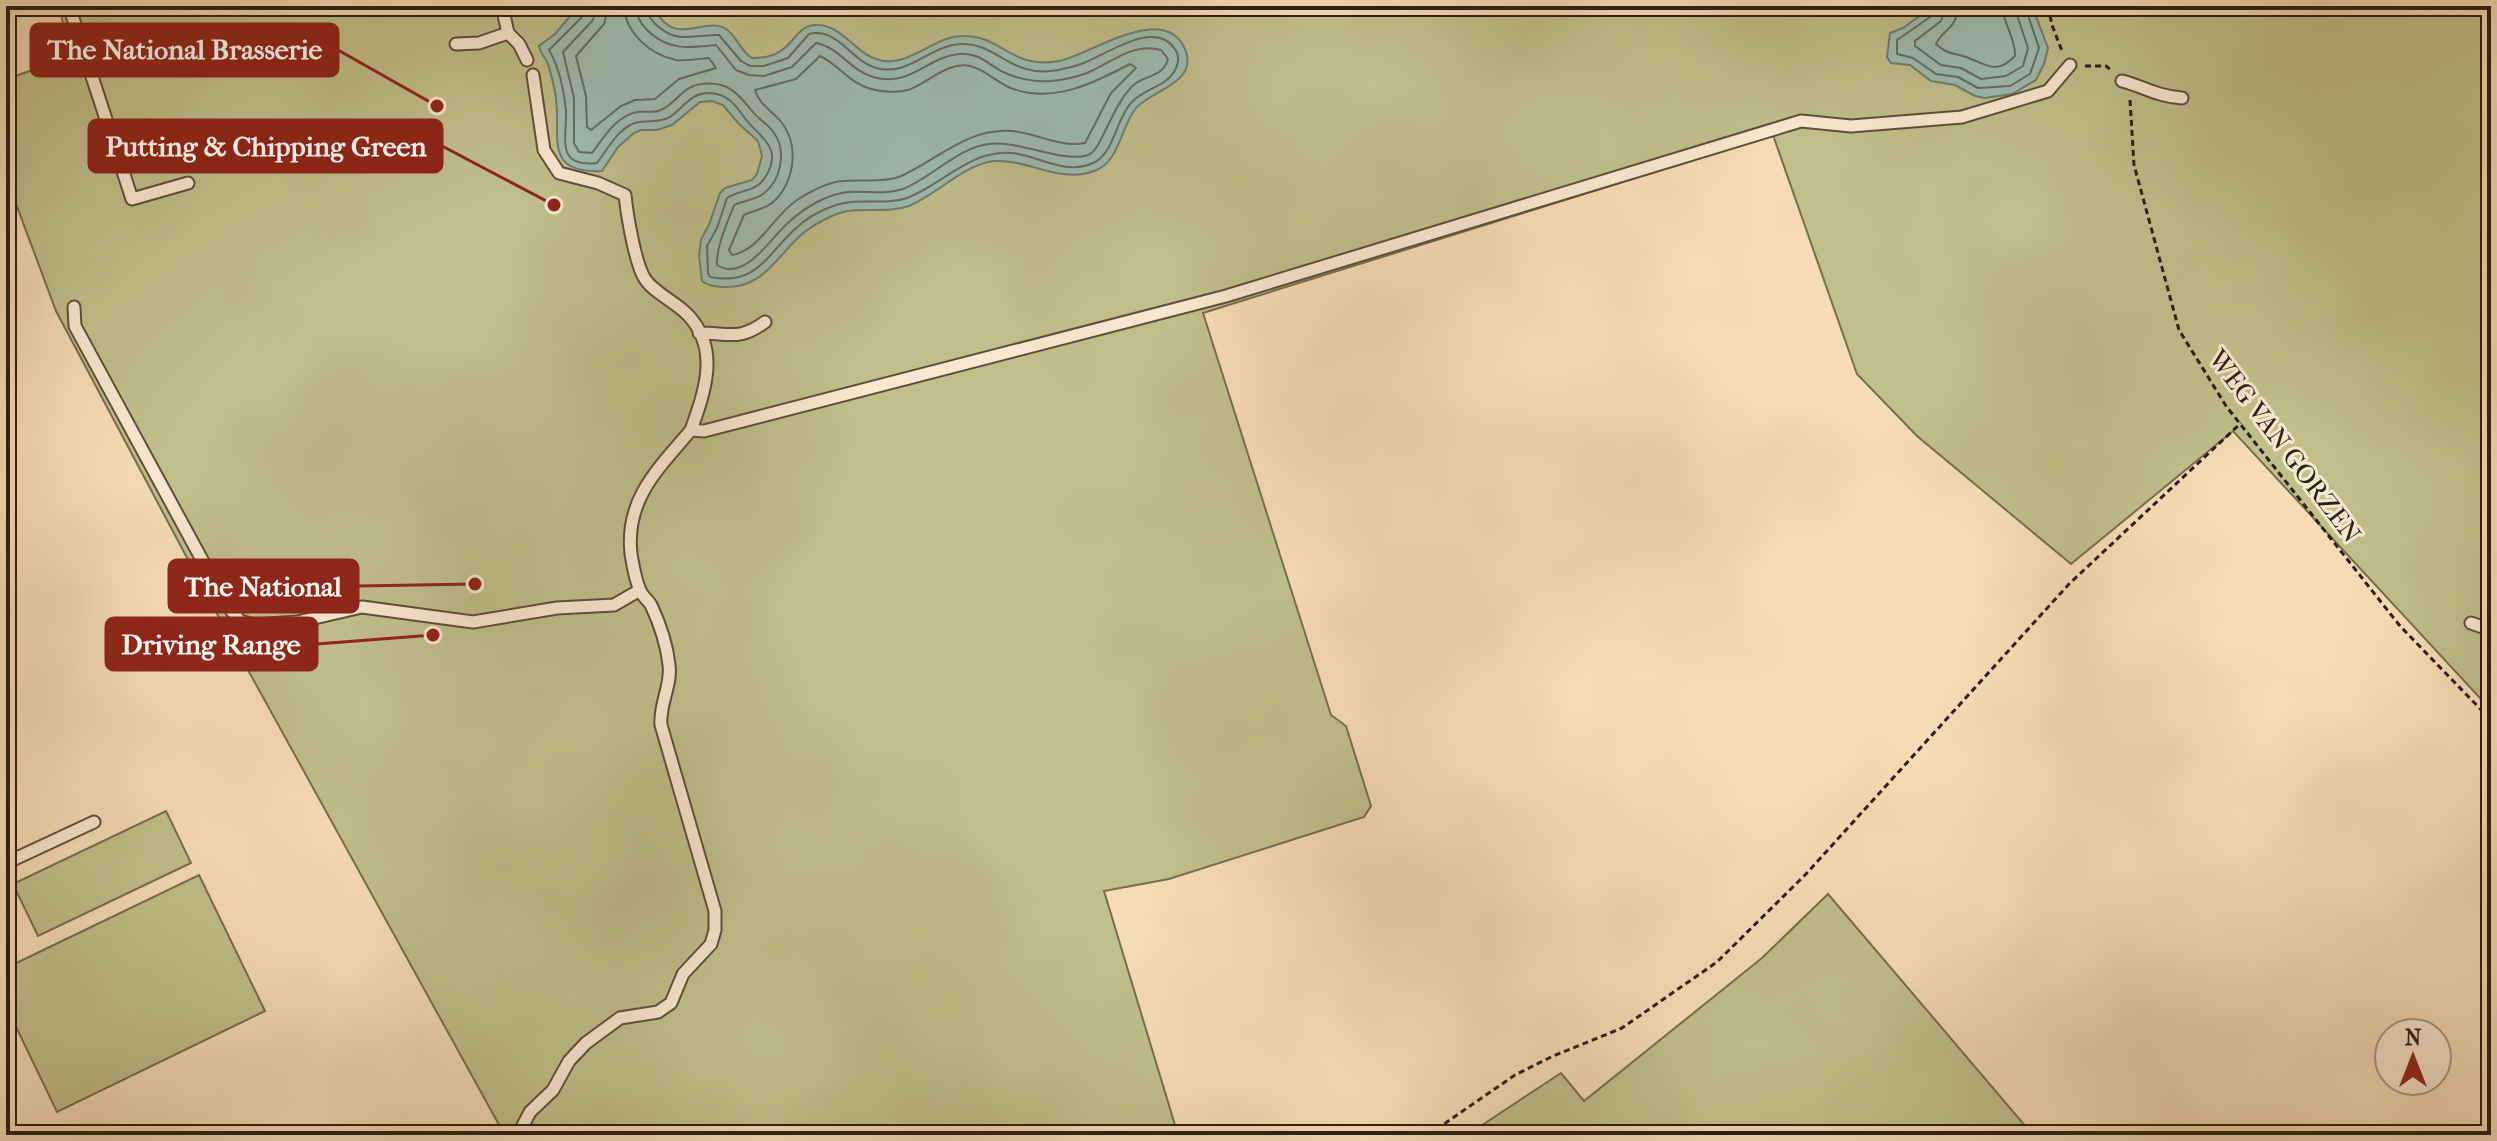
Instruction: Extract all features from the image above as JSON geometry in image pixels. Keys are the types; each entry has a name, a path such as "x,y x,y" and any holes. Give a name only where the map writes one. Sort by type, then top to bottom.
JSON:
{"lane":[{"path":"69,6 132,199 188,183"},
{"path":"502,6 508,33 519,44 527,60"},
{"path":"1716,9 1733,6"},
{"path":"456,44 479,43 508,33"},
{"path":"691,430 704,431 1226,296 1801,121 1851,126 1962,117 2048,91 2070,65"},
{"path":"518,1135 525,1120 553,1090 578,1051 620,1018 666,1009 683,974 706,950 713,937 715,911 661,725 660,706 669,681 669,664 650,605 640,590 629,532 633,512 659,468 691,430 704,393 707,347 689,316 645,279 629,226 625,195 598,183 559,173 544,150 533,75"},
{"path":"2122,81 2144,91 2182,98"},
{"path":"74,307 75,326 226,604 240,621 254,625 297,622 342,610 372,607 450,621 484,622 542,610 614,605 640,590"},
{"path":"699,333 738,336 750,333 765,322"},
{"path":"2471,623 2491,630"},
{"path":"6,863 94,822"}],"path":[{"path":"2048,6 2056,37 2070,65 2106,66 2122,81"},
{"name":"WEG VAN GORZEN","path":"2122,81 2130,96 2134,165 2179,330 2226,406 2400,626 2491,720"},
{"path":"1428,1135 1515,1075 1622,1028 1717,962 1806,874 2069,584 2241,423"},
{"path":"6,1127 25,1135"}],"shaded area":[{"path":"59,6 2491,6 2491,710 2233,431 2071,564 1917,436 1857,374 1773,135 1203,313 1331,715 1346,726 1371,806 1364,817 1169,879 1104,891 1178,1135 496,1135 503,1132 211,603 56,311 6,177 6,79 71,57"},
{"path":"166,811 191,863 38,936 13,884"},
{"path":"199,875 265,1011 57,1112 6,1006 6,968"},
{"path":"1828,894 2033,1135 1467,1135 1561,1073 1584,1101 1762,958"}],"water":[{"path":"584,6 653,6 670,27 689,29 717,26 726,29 752,58 777,53 802,30 817,25 842,34 863,52 879,60 901,60 941,41 963,36 988,41 1029,61 1059,61 1126,35 1144,30 1161,30 1175,35 1185,49 1188,61 1180,78 1136,108 1103,167 1069,175 1007,161 983,163 909,206 841,212 828,218 801,235 759,277 738,286 724,287 702,281 699,256 701,239 720,193 725,188 752,180 757,174 762,156 758,141 723,105 712,101 700,102 672,125 634,133 618,147 602,171 570,166 558,148 555,92 539,46"},
{"path":"1933,6 2032,6 2048,48 2036,80 2012,94 1985,98 1955,85 1931,81 1910,65 1891,63 1887,57 1890,33 1903,28"}],"place":[{"name":"The National Brasserie","path":"437,106"},
{"name":"Putting & Chipping Green","path":"554,205"},
{"name":"The National","path":"475,584"},
{"name":"Driving Range","path":"433,635"}]}
